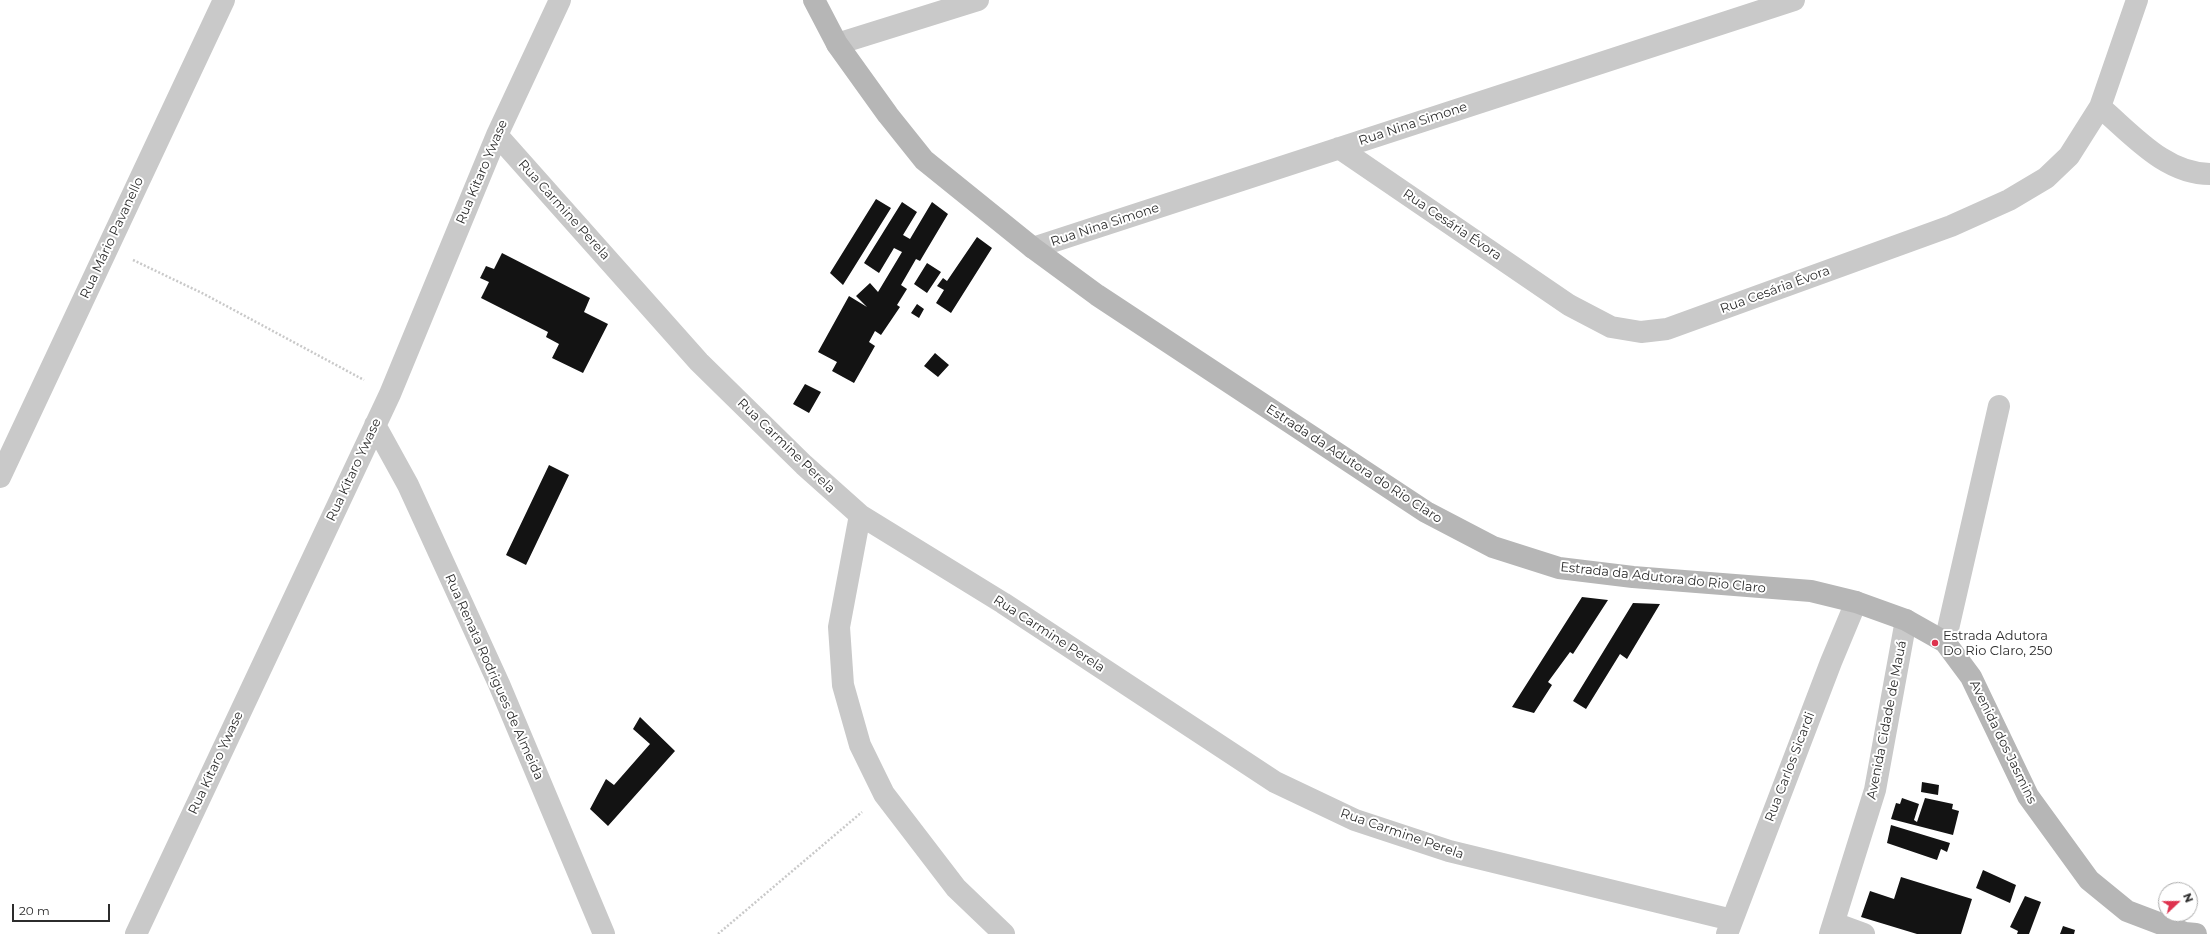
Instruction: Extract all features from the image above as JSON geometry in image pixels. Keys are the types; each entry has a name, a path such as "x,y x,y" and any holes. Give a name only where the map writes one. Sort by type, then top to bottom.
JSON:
{"main road":[{"name":"Estrada da Adutora do Rio Claro","path":"814,0 837,44 888,115 924,160 1033,248 1096,295 1426,512 1493,547 1558,568 1633,577 1811,591 1856,602"},
{"name":"Avenida dos Jasmins","path":"1856,602 1906,620 1945,642 1971,677 2028,796 2089,880 2127,912 2185,933 2196,934"}],"street":[{"name":"Rua Mário Pavanello","path":"0,477 224,0"},
{"name":"Rua Kitaro Ywase","path":"136,934 390,394 497,135 560,0"},
{"path":"837,44 978,0"},
{"name":"Rua Nina Simone","path":"1033,248 1794,0"},
{"name":"Rua Cesária Évora","path":"1339,148 1569,304 1611,327 1641,332 1667,329 1951,226 2009,200 2046,178 2069,156 2100,107 2137,0"},
{"path":"2100,107 2158,156 2180,169 2210,174"},
{"name":"Rua Carmine Perela","path":"497,135 699,362 804,465 860,515 1003,603 1275,782 1355,820 1449,851 1729,927"},
{"path":"1945,642 1999,406"},
{"name":"Rua Renata Rodrigues de Almeida","path":"375,425 408,485 496,677 604,934"},
{"path":"860,515 839,627 843,685 860,745 884,794 956,888 1004,934"},
{"name":"Rua Carlos Sicardi","path":"1729,927 1831,662 1856,602"},
{"name":"Avenida Cidade de Mauá","path":"1832,928 1875,790 1906,620"},
{"path":"1832,928 1864,934"}],"path":[{"path":"107,248 204,294 390,394"},
{"path":"718,934 884,794"}],"building":[{"path":"876,199 891,208 843,285 830,273"},
{"path":"902,202 917,212 903,235 910,239 932,202 948,214 920,261 916,259 901,285 907,289 897,305 900,307 881,335 875,331 869,342 875,346 854,383 832,371 837,362 818,352 849,296 867,307 856,296 870,283 878,292 902,252 894,248 879,273 864,263"},
{"path":"977,237 992,248 951,313 936,303 944,290 937,286 943,278 947,281"},
{"path":"502,253 590,298 584,312 608,324 583,373 552,358 559,344 546,337 548,332 481,298 489,282 480,278 486,266 494,269"},
{"path":"927,263 941,272 927,293 914,284"},
{"path":"917,304 924,309 919,318 911,313"},
{"path":"935,353 949,365 938,377 924,366"},
{"path":"805,384 821,392 809,413 793,404"},
{"path":"549,465 569,475 526,565 506,555"},
{"path":"1582,597 1608,600 1573,654 1570,652 1548,682 1552,685 1534,713 1512,707"},
{"path":"1633,603 1660,604 1627,659 1620,654 1586,709 1573,701"},
{"path":"640,717 675,751 608,826 590,809 606,779 614,785 650,744 633,729"},
{"path":"1922,782 1939,785 1938,795 1921,792"},
{"path":"1902,798 1919,804 1914,820 1917,822 1925,798 1953,804 1952,809 1959,811 1953,835 1891,819 1896,803 1900,804"},
{"path":"1891,825 1950,843 1947,852 1941,849 1937,860 1887,843"},
{"path":"1983,870 2016,885 2010,903 1976,888"},
{"path":"1901,877 1972,899 1961,934 1917,934 1861,917 1870,891 1894,899"},
{"path":"2025,896 2041,902 2029,934 2017,934 2018,931 2010,927"},
{"path":"2063,926 2075,930 2074,934 2060,934"}],"place":[{"name":"Estrada Adutora Do Rio Claro, 250","path":"1935,643"}]}
